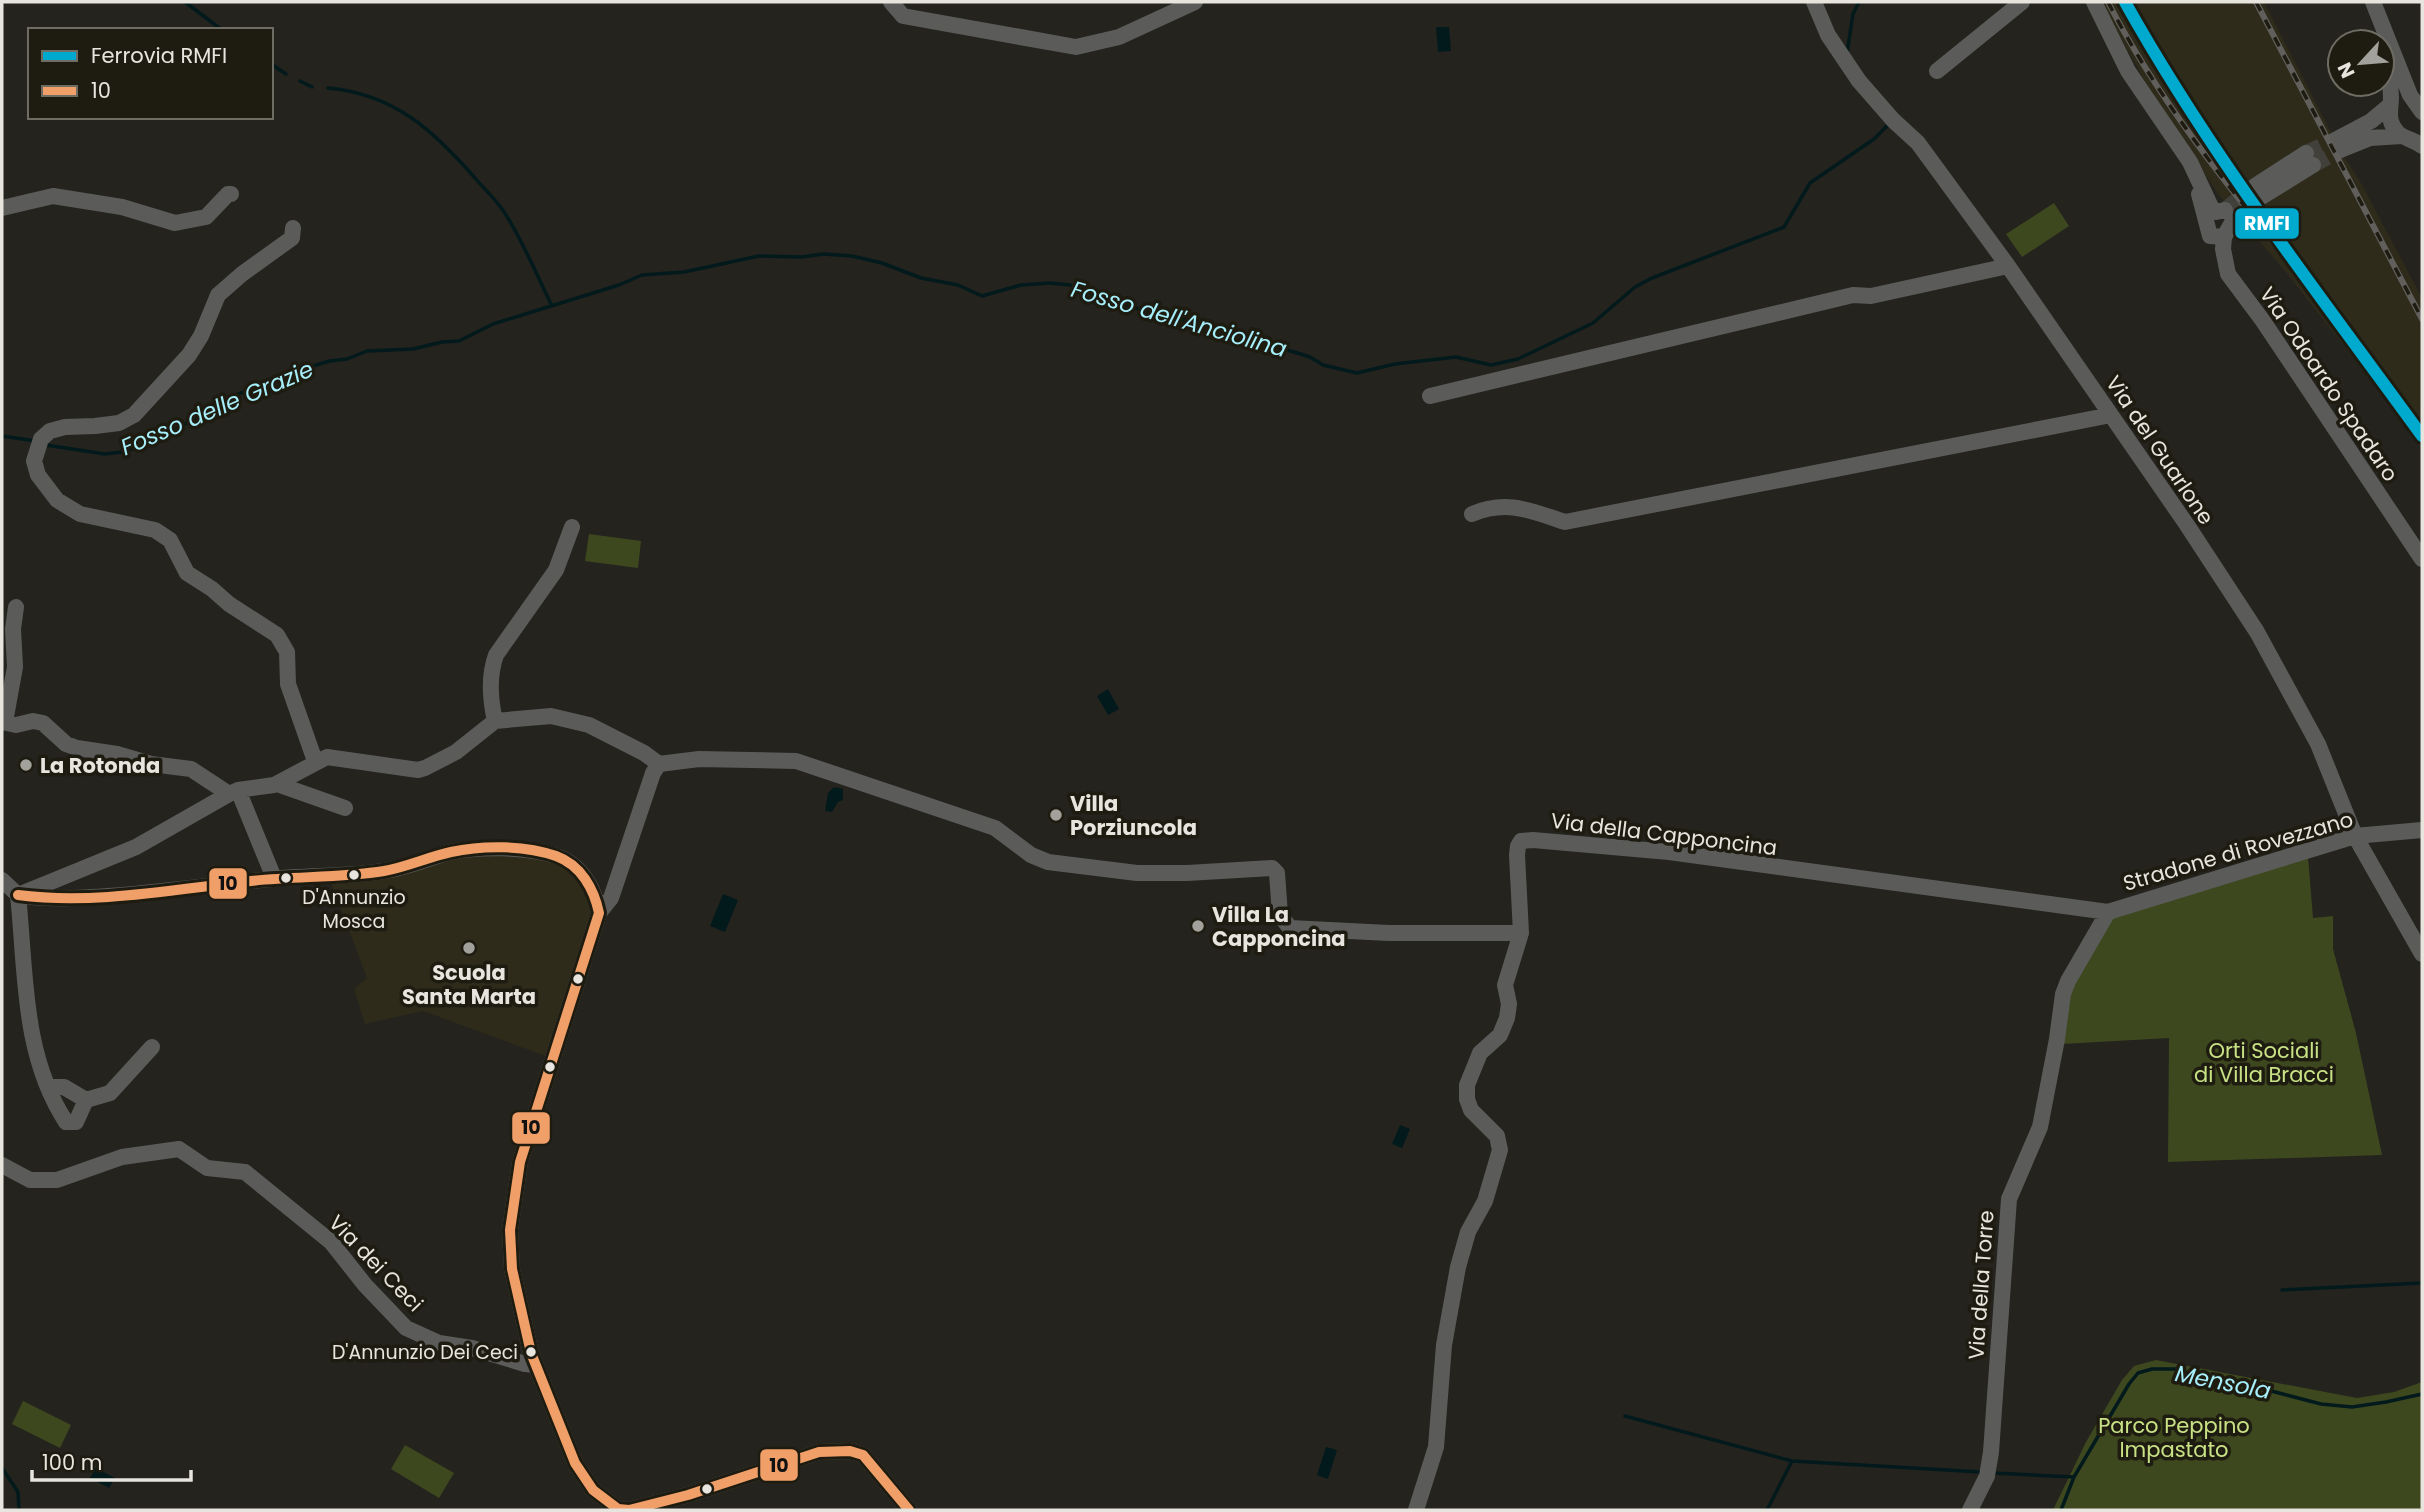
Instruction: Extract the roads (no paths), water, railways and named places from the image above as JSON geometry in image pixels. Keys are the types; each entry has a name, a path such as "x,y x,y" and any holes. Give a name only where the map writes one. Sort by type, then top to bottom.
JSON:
{"street":[{"path":"891,2 903,16 1076,47 1119,37 1195,2"},
{"name":"Via del Guarlone","path":"1814,2 1828,35 1858,81 1918,143 2008,266 2187,525 2257,632 2318,744 2355,836 2422,954"},
{"path":"1937,71 2022,2"},
{"path":"2094,2 2128,71 2190,162 2213,210 2230,215 2213,222 2217,237"},
{"path":"2363,2 2373,28"},
{"path":"2373,2 2410,95 2422,112"},
{"path":"2410,95 2400,94 2371,121 2338,145 2370,138 2415,139"},
{"path":"2390,98 2392,123 2415,139"},
{"path":"2259,191 2310,159"},
{"path":"2190,162 2217,237"},
{"path":"2,208 53,196 121,206 174,223 206,217 231,194"},
{"path":"293,228 292,238 218,295 201,336 189,355 134,415 119,423 65,427 50,431 39,444 34,461 38,475 57,500 80,514 155,530 170,540 187,573 277,635 287,652 288,684 315,761"},
{"name":"Via Odoardo Spadaro","path":"2217,237 2215,256 2222,270 2229,274 2422,559"},
{"path":"1430,396 1853,295 1871,296 2008,266"},
{"path":"1472,514 1490,506 1521,508 1565,522 2111,415"},
{"path":"495,721 490,700 492,667 496,655 552,578 572,527"},
{"path":"16,607 13,629 15,667 3,722 16,725 33,721 43,723 66,744 77,748 117,754 151,764 191,769 233,792 274,878"},
{"path":"18,895 61,880 136,847 233,792 277,784 298,774 315,761 335,757 380,765 425,768 456,752 495,721 551,716 589,725 644,753 659,764 699,759 796,761 995,828 1031,855 1048,862 1136,873 1231,872 1272,868 1277,873 1280,915 1290,928 1389,933 1521,933 1505,985 1509,1004 1507,1018 1500,1035 1480,1053 1467,1085 1467,1099 1471,1110 1497,1136 1500,1150 1485,1201 1468,1232 1458,1267 1444,1345 1436,1447 1416,1510"},
{"path":"659,764 653,773 611,898 599,913 520,1162 509,1230 512,1269 536,1365 583,1478 593,1490 619,1510 641,1508 819,1452 837,1450 863,1455 909,1510"},
{"path":"277,784 345,808"},
{"name":"Stradone di Rovezzano","path":"2109,912 2355,836 2422,830"},
{"name":"Via della Capponcina","path":"1521,933 1518,846 1521,841 1533,840 1669,852 2109,912"},
{"path":"2,880 18,895 62,899 151,893 274,878 387,871 451,852 519,850 559,857 584,875 596,896 599,913"},
{"path":"18,895 27,1004 35,1056 52,1101 66,1122 76,1122 86,1100"},
{"name":"Via della Torre","path":"1970,1510 1987,1476 1991,1452 2009,1199 2040,1127 2063,994 2109,912"},
{"path":"48,1087 64,1087 86,1100 110,1093 152,1047"},
{"name":"Via dei Ceci","path":"2,1165 30,1180 57,1181 122,1157 179,1149 207,1168 245,1172 331,1242 365,1285 406,1328 439,1343 472,1348 536,1365"}],"water":[{"path":"1436,27 1449,27 1451,51 1438,52"},
{"path":"1108,689 1119,709 1108,715 1097,696"},
{"path":"834,787 843,789 843,800 838,802 832,812 825,811 828,793"},
{"path":"723,894 738,900 725,932 710,926"},
{"path":"1400,1125 1410,1129 1402,1148 1392,1144"},
{"path":"1326,1447 1337,1450 1328,1479 1317,1475"},
{"path":"96,1468 115,1478 109,1488 90,1478"}],"waterway":[{"path":"185,2 219,28"},
{"name":"Fosso dell'Anciolina","path":"1847,53 1853,14 1859,2"},
{"path":"273,65 286,74"},
{"path":"300,81 312,87"},
{"path":"328,88 352,92 392,106 444,145 503,210 525,248 552,306"},
{"name":"Fosso dell'Anciolina","path":"46,445 105,454 122,452 147,444 236,395 295,371 347,359 367,351 413,349 459,341 493,324 619,285 642,275 684,272 759,256 852,256 882,263 921,278 958,285 982,296 1021,285 1070,285 1110,302 1260,338 1310,357 1323,365 1357,373 1395,364 1456,357 1491,365 1518,359 1593,323 1635,287 1652,278 1784,227 1810,183 1874,139 1889,124"},
{"name":"Fosso delle Grazie","path":"2,436 36,441"},
{"path":"2282,1290 2422,1283"},
{"name":"Mensola","path":"2061,1510 2074,1477 2138,1373 2152,1369 2175,1369 2205,1379 2256,1387 2321,1404 2352,1407 2422,1394"},
{"path":"1625,1416 1792,1461 1981,1472"},
{"path":"1767,1510 1792,1461"},
{"path":"2,1468 18,1492 19,1510"},
{"path":"1993,1473 2074,1477"}],"tunnel":[{"path":"2306,153 2335,140"},
{"path":"2313,165 2340,150"},
{"path":"2225,210 2255,186"},
{"path":"2234,219 2263,196"}],"railway":[{"path":"2108,2 2132,46 2186,128 2338,323"},
{"path":"2256,2 2422,319"}],"rail line":[{"name":"RMFI","path":"2125,2 2158,59 2230,170 2422,436"}],"place":[{"name":"La Rotonda","path":"26,765"},
{"name":"Villa Porziuncola","path":"1056,815"},
{"name":"D'Annunzio Mosca","path":"354,875"},
{"name":"Villa La Capponcina","path":"1198,926"},
{"name":"Scuola Santa Marta","path":"469,948"},
{"name":"D'Annunzio Dei Ceci","path":"531,1352"}],"park label":[{"name":"Orti Sociali di Villa Bracci","path":"2264,1062"},
{"name":"Parco Peppino Impastato","path":"2174,1437"}]}
